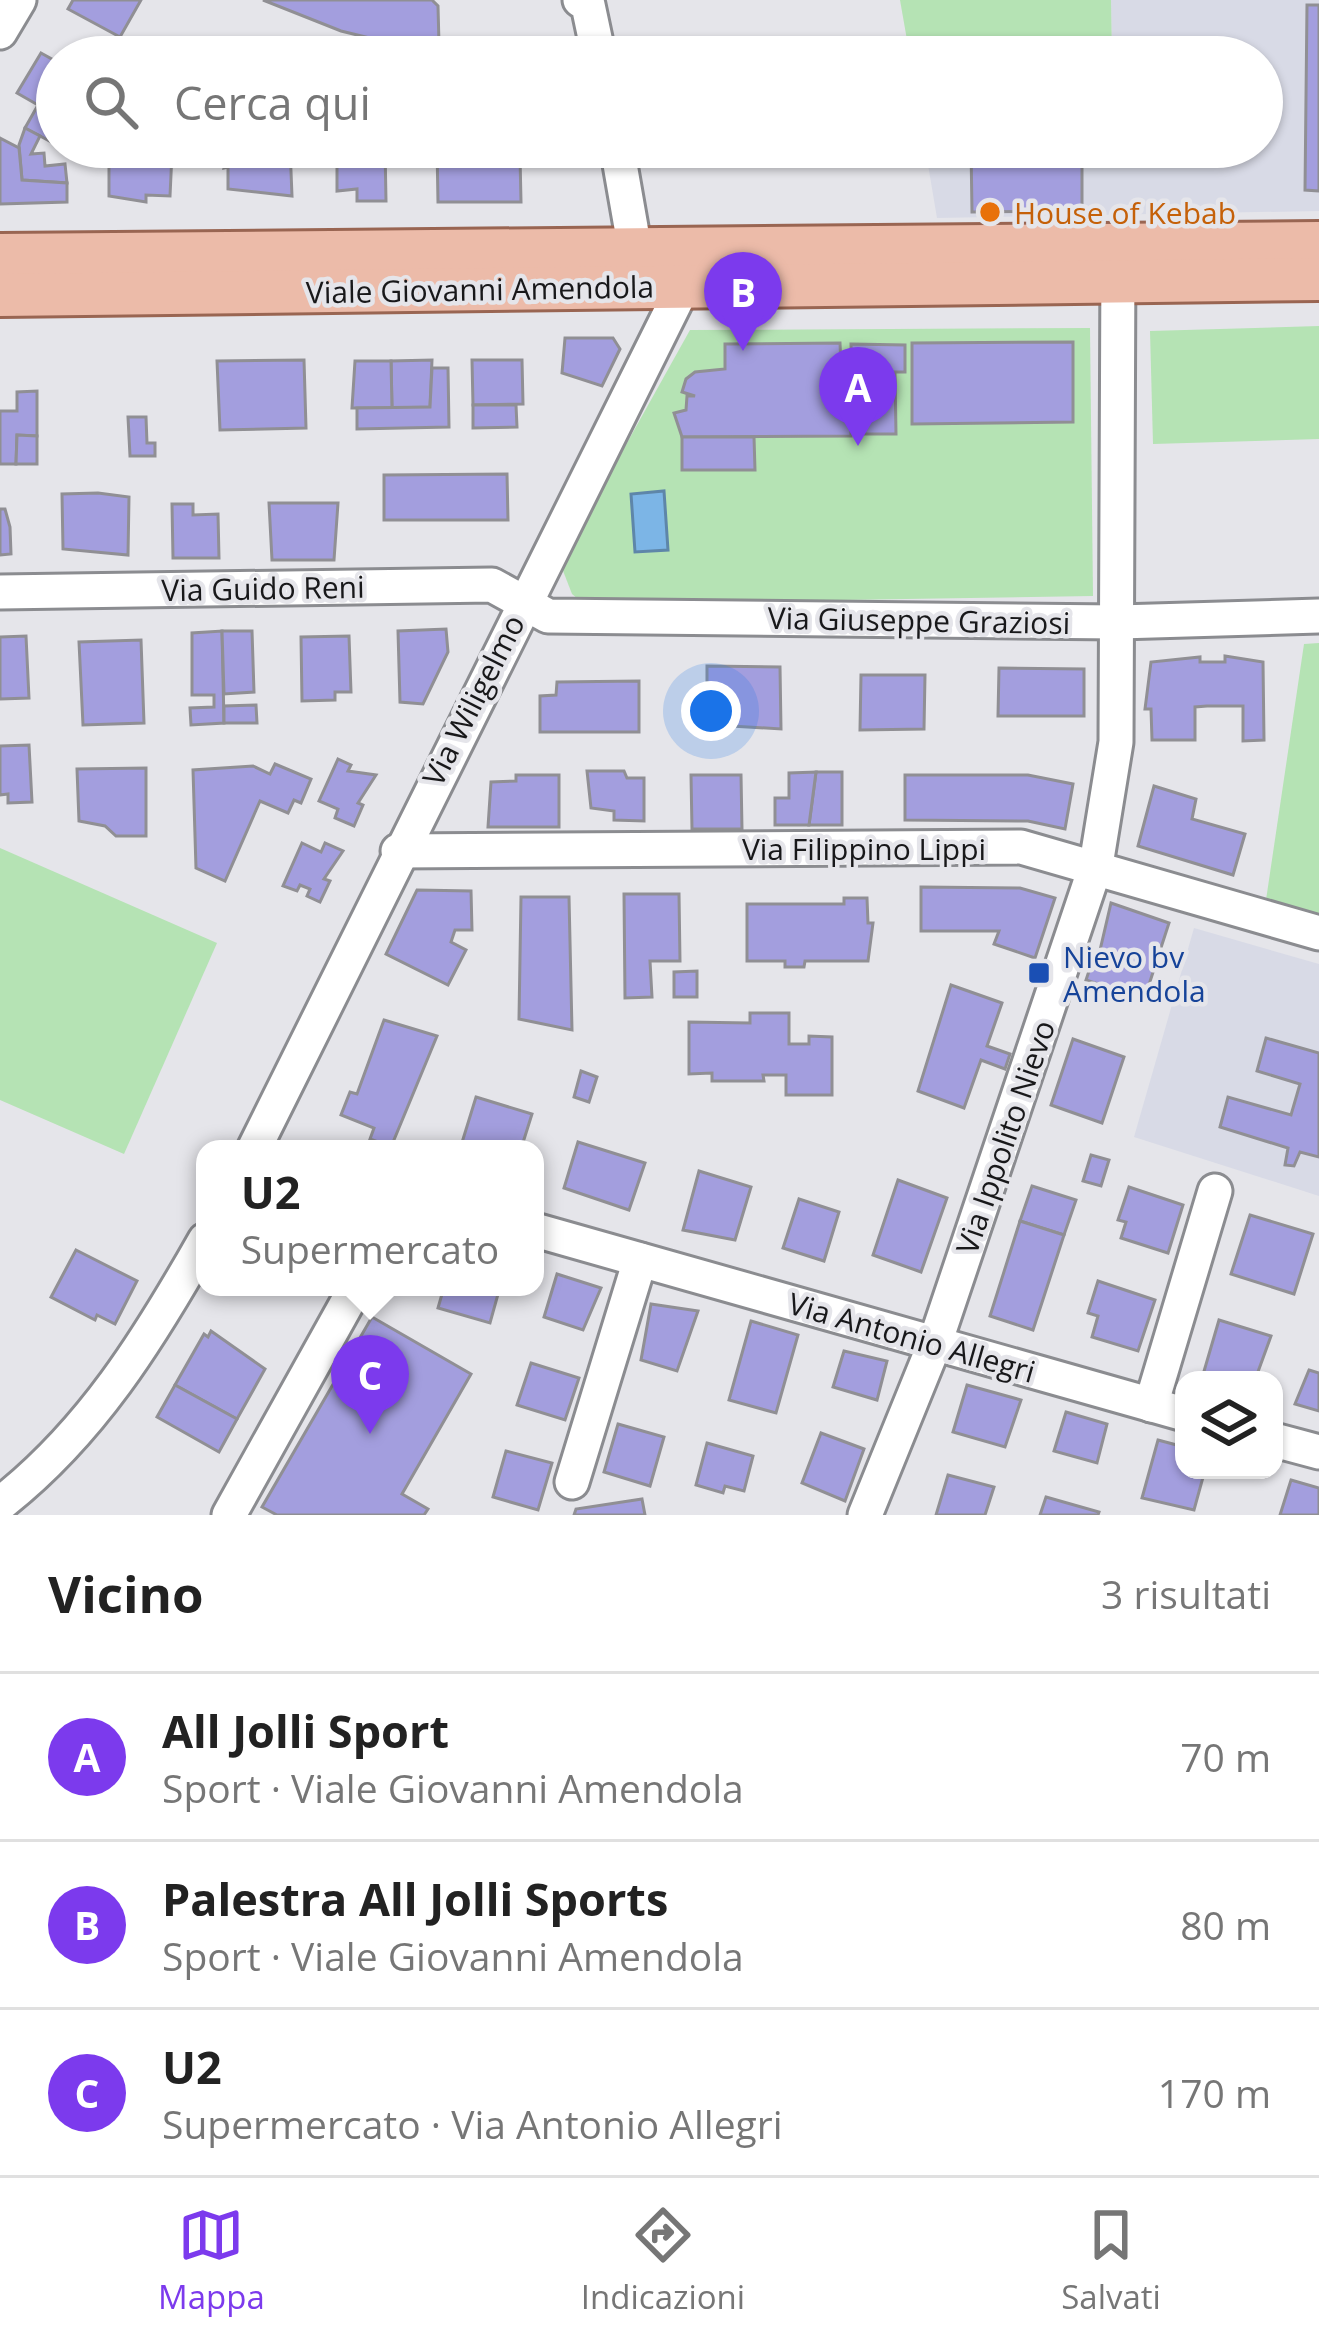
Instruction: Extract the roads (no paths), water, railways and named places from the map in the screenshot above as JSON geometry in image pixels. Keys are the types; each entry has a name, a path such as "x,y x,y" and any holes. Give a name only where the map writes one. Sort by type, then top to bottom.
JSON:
{"main road":[{"name":"Viale Giovanni Amendola","path":"1118,266 1319,243"},
{"name":"Viale Giovanni Amendola","path":"0,255 664,271"},
{"name":"Viale Giovanni Amendola","path":"0,295 664,271 1118,266 1319,279"}],"street":[{"path":"0,32 19,0"},
{"path":"580,0 588,5 595,36"},
{"path":"625,168 664,271"},
{"name":"Via Ippolito Nievo","path":"866,1515 935,1343 1096,865 1116,742 1118,266"},
{"name":"Via Wiligelmo","path":"258,1140 522,602 664,271"},
{"name":"Via Guido Reni","path":"0,592 493,585 522,602"},
{"name":"Via Giuseppe Graziosi","path":"522,602 548,616 1119,622 1319,616"},
{"name":"Via Filippino Lippi","path":"398,850 1021,847 1319,933"},
{"path":"1150,1405 1215,1191"},
{"name":"Via Antonio Allegri","path":"544,1233 1175,1412"},
{"path":"0,1504 61,1448 120,1380 196,1255"},
{"path":"572,1482 640,1260"},
{"path":"229,1515 351,1296"},
{"path":"1283,1442 1319,1452"}],"water":[{"path":"664,491 668,550 635,552 631,494"}],"place":[{"name":"House of Kebab","path":"990,212"},
{"name":"Palestra All Jolli Sports","path":"743,351"},
{"name":"All Jolli Sport","path":"858,446"},
{"name":"Nievo bv Amendola","path":"1039,973"},
{"name":"U2","path":"370,1434"}]}
